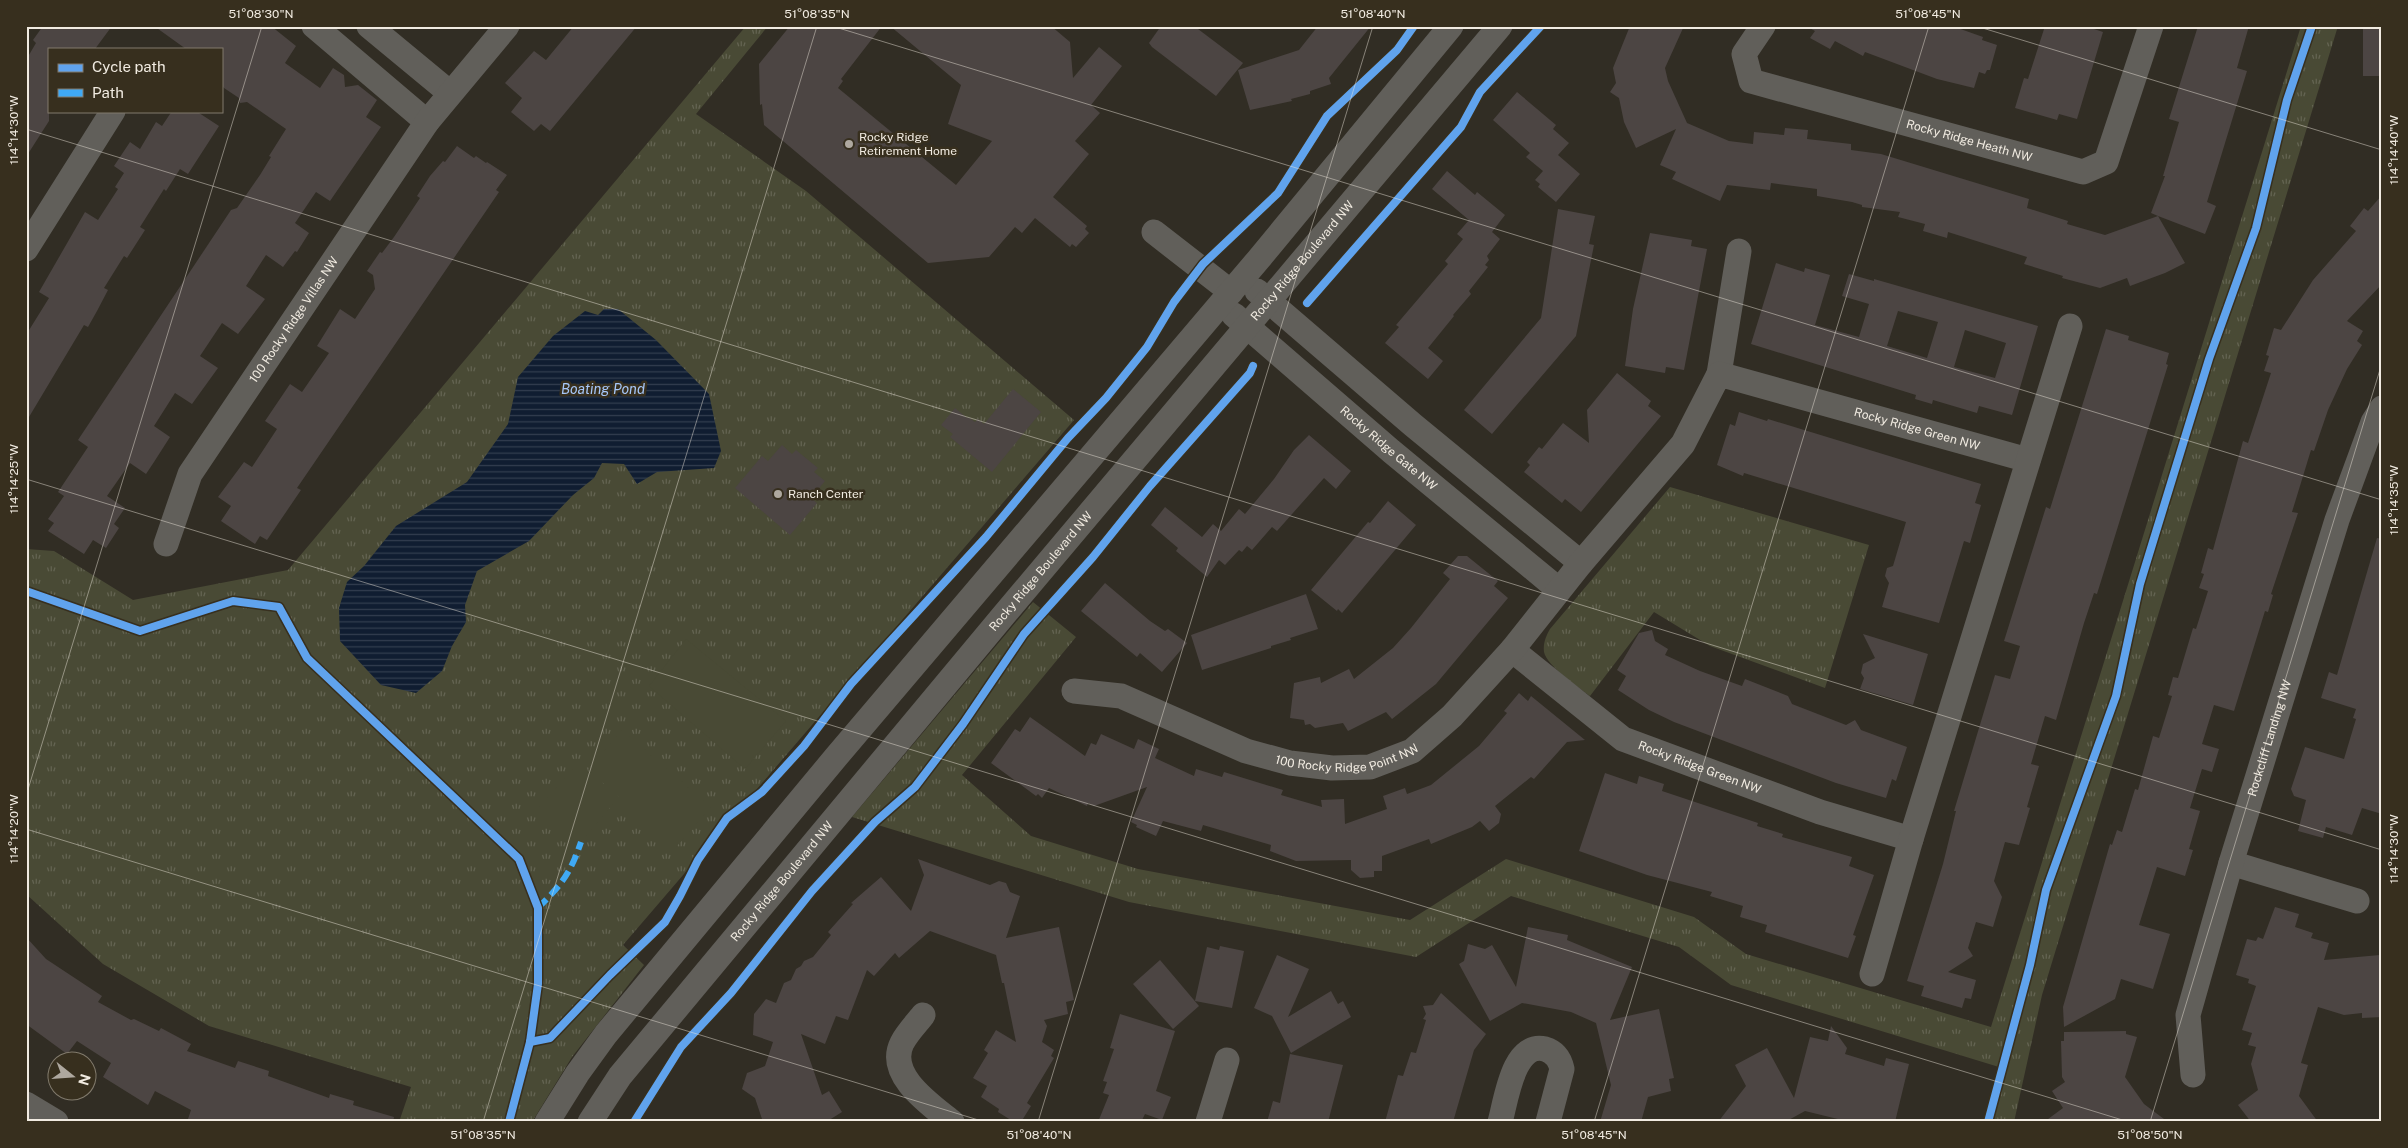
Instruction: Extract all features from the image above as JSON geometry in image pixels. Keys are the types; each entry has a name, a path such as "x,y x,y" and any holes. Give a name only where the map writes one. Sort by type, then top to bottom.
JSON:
{"street":[{"path":"314,26 439,107"},
{"path":"369,26 439,107"},
{"name":"100 Rocky Ridge Villas NW","path":"166,544 190,474 439,107 507,26"},
{"path":"547,1122 577,1074 606,1034 836,757 1231,292 1450,26"},
{"name":"Rocky Ridge Boulevard NW","path":"590,1122 626,1068 1002,616 1500,26"},
{"name":"Rocky Ridge Heath NW","path":"1763,26 1744,54 1752,81 2083,172 2106,162 2151,26"},
{"path":"26,249 112,112"},
{"path":"1154,232 1231,292 1268,302 1413,425 1581,562"},
{"path":"1558,590 1683,444 1719,374 1739,251"},
{"name":"Rocky Ridge Gate NW","path":"1231,292 1248,326 1391,451 1558,590"},
{"path":"1872,974 1911,839 2070,326"},
{"name":"Rocky Ridge Green NW","path":"1719,374 2028,460"},
{"name":"Rockcliff Landing NW","path":"2193,1075 2188,1015 2231,863 2337,520 2373,422 2382,408"},
{"name":"100 Rocky Ridge Point NW","path":"1074,691 1120,696 1246,751 1290,763 1332,768 1370,767 1412,750 1452,716 1512,650 1558,590"},
{"name":"Rocky Ridge Green NW","path":"1512,650 1623,739 1820,812 1911,839"},
{"path":"2231,863 2357,901"},
{"path":"923,1015 902,1044 899,1060 904,1077 952,1122"},
{"path":"1500,1122 1520,1058 1534,1049 1542,1048 1555,1055 1562,1069 1548,1122"},
{"path":"1208,1122 1227,1060"},
{"path":"26,1104 56,1122"}],"green space":[{"path":"746,26 768,26 696,114 806,191 1074,420 623,945 644,965 572,1057 532,1122 399,1122 411,1087 209,1026 103,964 26,894 26,549 54,551 133,600 288,570"},
{"path":"2301,26 2338,26 2042,995 2014,1122 1985,1122 1999,1067 1731,985 1679,947 1511,896 1416,957 1129,902 852,817 1033,602 1076,637 962,775 1031,836 1138,869 1410,920 1506,859 1694,917 1746,954 1991,1027"},
{"path":"1670,487 1869,545 1825,688 1710,646 1654,612 1590,696 1564,676 1546,658 1544,652 1545,640 1550,629"},
{"path":"686,639 786,721 745,769 649,686"},
{"path":"622,730 711,807 676,847 588,770"},
{"path":"573,769 613,804 581,842 539,807"}],"water":[{"name":"Boating Pond","path":"604,309 618,309 656,340 709,394 721,451 714,468 657,472 637,484 624,464 602,463 594,478 573,495 529,541 477,571 465,605 466,622 452,646 442,671 416,693 381,685 340,641 339,608 347,582 364,566 396,526 467,482 508,424 518,377 553,336 585,311 598,315"}],"building":[{"path":"43,26 112,26 96,48 48,48 49,121 26,157 26,60 36,43 33,40"},
{"path":"154,26 271,26 296,46 285,63 320,88 333,68 344,75 345,87 358,85 377,100 366,117 381,127 330,201 316,192 295,223 309,233 297,252 295,251 283,267 266,255 246,286 265,299 238,334 222,323 200,356 218,368 192,404 175,393 154,426 170,437 154,462 146,474 130,463 107,496 125,508 114,524 119,528 106,548 93,540 84,554 48,531 54,523 48,519 64,496 58,492 88,447 78,440 231,210 237,208 260,175 271,157 269,156 286,129 247,102 240,103 239,98 224,88 222,85 222,48 185,48"},
{"path":"574,26 637,26 550,131 541,124 534,131 511,112 522,98 505,83 534,51 546,60"},
{"name":"Rocky Ridge Retirement Home","path":"790,26 882,26 841,79 843,81 838,88 956,185 992,141 948,124 961,85 890,26 1051,26 1070,42 1073,78 1099,47 1122,66 1091,105 1100,113 1075,141 1089,154 1053,197 1087,226 1085,229 1089,233 1076,247 1072,244 1070,247 1035,218 1022,233 1015,227 989,257 928,263 764,125 762,104 760,105 759,64"},
{"path":"1161,26 1194,26 1243,63 1216,96 1152,47 1149,43"},
{"path":"1318,26 1371,26 1329,78 1331,84 1310,91 1310,94 1291,99 1292,101 1250,110 1238,70 1299,50"},
{"path":"1630,26 1684,26 1665,68 1668,81 1687,123 1729,141 1753,144 1754,132 1784,135 1785,128 1808,130 1807,139 1851,144 1851,150 1881,154 2029,199 2027,208 2068,221 2067,224 2105,235 2158,216 2185,263 2165,273 2130,286 2127,278 2100,288 2062,278 2063,276 2024,264 2027,257 1948,232 1947,238 1923,231 1925,224 1898,217 1900,212 1862,207 1862,205 1852,202 1817,196 1817,189 1771,183 1770,190 1727,185 1720,201 1672,179 1676,172 1660,165 1676,129 1636,148 1624,122 1619,98 1610,92 1616,83 1613,68"},
{"path":"1806,26 1952,26 1983,37 1982,40 1997,45 1990,70 1987,70 1985,74 1979,72 1974,88 1937,79 1865,52 1863,56 1835,41 1830,49 1810,38 1815,31"},
{"path":"2045,26 2085,26 2103,32 2077,119 2059,114 2057,120 2015,108 2024,78 2028,79"},
{"path":"2198,26 2249,26 2237,68 2247,71 2207,202 2216,206 2205,234 2151,213 2165,176 2163,176 2179,122 2169,119"},
{"path":"2363,28 2382,29 2382,76 2363,76"},
{"path":"1517,92 1556,125 1553,129 1569,143 1558,155 1580,174 1556,202 1538,187 1540,184 1535,180 1543,171 1526,157 1530,153 1493,120"},
{"path":"171,112 198,112 219,126 188,174 180,169 166,191 164,189 140,227 145,230 127,258 124,256 104,288 108,290 88,327 84,325 26,422 26,335 49,298 39,292 85,212 98,220 118,189 115,187 124,173 114,166 130,142 140,149 156,122 162,126"},
{"path":"457,146 474,158 476,156 507,175 496,190 499,192 297,488 301,490 267,540 260,536 255,544 221,521 231,506 218,497 244,462 252,467 277,429 265,421 290,384 302,392 329,353 317,346 340,309 355,319 375,289 373,275 367,271 380,252 382,253 394,237 420,198 417,196 430,176 443,161 445,162"},
{"path":"1447,171 1475,195 1477,192 1505,215 1492,232 1500,239 1487,256 1489,260 1485,265 1488,267 1469,291 1471,294 1428,348 1443,361 1428,379 1385,343 1399,327 1396,325 1448,264 1445,261 1463,239 1457,234 1469,220 1432,189"},
{"path":"2382,195 2382,284 2347,321 2363,331 2357,341 2362,345 2347,369 2328,410 2314,451 2311,450 2292,512 2298,513 2271,594 2273,595 2268,612 2265,611 2234,711 2214,705 2202,744 2219,749 2212,772 2202,769 2190,808 2200,811 2189,849 2193,850 2185,876 2157,867 2139,925 2170,934 2153,989 2121,979 2115,999 2064,1027 2063,1007 2110,844 2112,845 2117,830 2122,832 2135,789 2138,790 2153,736 2159,738 2172,696 2168,695 2173,677 2178,678 2193,628 2196,629 2208,591 2199,588 2204,574 2201,573 2208,548 2213,550 2243,441 2248,443 2271,373 2264,371 2269,356 2266,355 2274,328 2281,330 2313,280 2356,231 2350,226 2364,208 2368,211"},
{"path":"1558,209 1595,216 1589,244 1594,245 1576,336 1492,434 1464,410 1541,318"},
{"path":"1650,233 1692,240 1691,246 1707,249 1684,370 1666,367 1665,373 1625,366 1633,309"},
{"path":"1776,263 1804,272 1805,268 1830,275 1815,325 1859,337 1869,304 1842,296 1849,274 1874,281 1874,279 2038,326 2012,415 1979,406 1977,413 1933,400 1932,404 1915,399 1916,395 1751,344","holes":["1898,311 1938,322 1927,358 1887,346","1965,330 2006,343 1995,378 1954,367"]},
{"path":"2106,329 2129,336 2128,340 2169,353 2166,364 2168,365 2097,594 2094,593 2084,623 2056,720 2045,716 2031,764 2039,766 2027,807 2030,808 2019,845 2005,842 1994,881 2002,897 1993,927 1976,922 1968,948 1973,956 1948,972 1976,980 1971,999 1965,998 1962,1008 1921,996 1924,986 1907,981 1943,864 1956,811 1954,811 1995,675 2010,679 2020,646 2004,641 2046,507 2050,509"},
{"path":"1617,373 1651,401 1648,406 1661,416 1581,512 1565,499 1562,503 1524,472 1530,465 1527,462 1539,447 1542,449 1563,423 1589,443 1587,410"},
{"path":"1013,389 1041,412 992,472 950,437 953,434 941,425 955,408 967,418 975,422 978,419 984,424"},
{"path":"1739,412 1767,421 1768,419 1981,484 1975,503 1981,505 1970,543 1964,541 1939,623 1882,607 1889,583 1885,576 1887,568 1893,566 1906,522 1744,473 1743,476 1717,465 1730,424 1735,426"},
{"path":"1309,435 1351,471 1336,489 1324,478 1277,531 1272,527 1252,550 1247,546 1242,552 1239,550 1225,565 1219,560 1207,577 1176,551 1178,548 1151,525 1165,507 1202,537 1213,524 1221,531 1239,509 1245,514 1274,479 1294,450"},
{"name":"Ranch Center","path":"782,445 792,454 796,450 818,468 814,472 825,481 811,498 817,503 790,535 735,488 762,456 768,461"},
{"path":"1388,501 1416,525 1342,613 1338,609 1337,611 1311,590"},
{"path":"2377,538 2382,539 2382,814 2362,808 2352,835 2326,827 2323,838 2298,831 2306,800 2294,796 2291,789 2305,747 2344,759 2356,719 2353,718 2356,709 2321,698 2329,672 2337,675"},
{"path":"1458,556 1467,556 1498,581 1494,586 1508,598 1436,684 1392,719 1386,712 1348,731 1343,723 1315,728 1310,724 1305,725 1304,720 1290,718 1294,683 1320,677 1321,683 1349,669 1354,679 1393,648 1411,628 1450,579 1443,573"},
{"path":"1105,583 1150,621 1165,631 1168,629 1187,643 1162,672 1140,653 1137,657 1081,611"},
{"path":"1306,594 1318,629 1290,638 1291,640 1271,646 1271,648 1202,670 1191,635"},
{"path":"1652,630 1655,641 1668,649 1665,655 1700,671 1742,686 1745,679 1788,696 1792,704 1846,725 1855,720 1861,730 1907,747 1896,781 1892,779 1886,798 1836,783 1674,722 1649,710 1618,690 1626,676 1617,670 1639,633"},
{"path":"1863,634 1928,654 1913,705 1860,689 1864,678 1861,673 1863,664 1875,658"},
{"path":"1519,693 1528,701 1531,696 1585,740 1567,742 1534,779 1531,777 1495,806 1501,814 1499,823 1489,831 1480,821 1472,827 1431,844 1429,839 1382,856 1382,871 1374,871 1374,877 1360,878 1351,870 1351,860 1296,861 1270,851 1271,845 1203,825 1201,831 1163,821 1156,836 1136,827 1137,825 1131,822 1147,787 1094,806 1088,803 1087,806 1049,788 1042,798 1038,794 1036,796 991,763 1015,729 1020,732 1030,717 1085,756 1091,743 1096,745 1101,734 1134,749 1138,739 1159,749 1155,758 1194,776 1196,769 1222,777 1224,772 1283,790 1281,795 1322,807 1321,800 1344,799 1345,824 1387,809 1383,796 1405,788 1407,794 1431,785 1479,746 1507,713 1504,711"},
{"path":"1605,773 1637,784 1639,776 1664,784 1662,791 1758,823 1757,826 1783,834 1782,837 1852,857 1849,866 1874,875 1853,935 1856,936 1848,958 1765,932 1767,925 1740,917 1743,906 1710,896 1712,892 1647,875 1579,851"},
{"path":"918,859 990,885 999,881 1006,883 1010,892 1020,896 1006,938 1059,927 1074,1000 1066,1002 1068,1014 1044,1020 1047,1026 1042,1042 1054,1050 1051,1056 1054,1058 1027,1103 1031,1106 1021,1122 1014,1122 998,1112 999,1109 981,1097 987,1086 973,1078 988,1053 984,1050 996,1030 1016,1042 1004,983 1002,983 996,955 930,931 899,958 895,953 874,976 867,970 848,1020 836,1016 825,1044 801,1034 822,1095 829,1091 842,1112 826,1122 763,1122 755,1098 742,1089 747,1073 765,1066 773,1042 753,1035 754,1014 766,999 776,1003 784,983 791,980 796,969 804,961 813,957 831,935 828,932 853,904 851,903 881,877 911,911 924,875"},
{"path":"2275,907 2299,914 2295,927 2313,933 2311,938 2329,943 2324,960 2380,955 2382,1017 2362,1018 2362,1013 2344,1015 2318,1007 2301,1063 2308,1065 2299,1096 2318,1122 2251,1122 2238,1105 2258,1090 2251,1064 2256,1047 2248,1045 2252,1033 2242,1030 2256,986 2248,983 2249,979 2236,975 2247,939 2256,941 2258,937 2263,939"},
{"path":"1528,927 1568,935 1567,940 1632,967 1610,1020 1659,1009 1674,1078 1669,1079 1671,1091 1648,1097 1641,1122 1600,1122 1611,1085 1596,1023 1571,1012 1522,1003 1490,1021 1459,964 1464,961 1468,944 1485,949 1492,945 1516,987"},
{"path":"26,937 46,959 102,996 98,1002 131,1020 134,1019 159,1031 161,1028 191,1044 187,1051 235,1068 238,1061 269,1071 268,1076 329,1098 330,1094 354,1101 353,1105 394,1117 393,1122 187,1122 191,1110 155,1091 148,1105 103,1077 111,1063 98,1055 98,1050 91,1050 77,1041 70,1050 62,1050 26,1024"},
{"path":"1220,946 1244,951 1232,1008 1195,1001 1207,947 1219,950"},
{"path":"1277,955 1309,969 1288,1017 1331,991 1338,1004 1343,1001 1351,1017 1291,1053 1272,1016 1254,1008"},
{"path":"1160,960 1199,1006 1173,1029 1133,984"},
{"path":"1441,993 1486,1034 1474,1050 1453,1122 1385,1122 1398,1075 1403,1076 1411,1052 1416,1053 1426,1020 1423,1019 1426,1014 1423,1006 1433,1005"},
{"path":"1120,1014 1175,1031 1156,1091 1171,1097 1162,1120 1145,1114 1141,1122 1098,1122 1109,1095 1103,1093 1107,1082 1103,1081 1114,1049 1110,1048"},
{"path":"1831,1026 1847,1048 1845,1054 1884,1066 1886,1058 1909,1064 1895,1122 1850,1122 1805,1111 1785,1122 1718,1122 1746,1086 1735,1065 1767,1048 1794,1098 1810,1037 1828,1041"},
{"path":"2126,1031 2126,1034 2137,1037 2125,1077 2144,1104 2168,1122 2044,1122 2063,1108 2052,1091 2065,1082 2062,1077 2061,1041 2064,1041 2064,1032"},
{"path":"1290,1054 1343,1065 1328,1122 1267,1122 1273,1101 1280,1103"}],"marked path":[{"path":"538,908 564,878 581,842"}],"cycle path":[{"path":"530,1042 550,1038 610,975 665,922 698,860 727,818 762,792 804,746 851,684 986,537 1068,438 1106,398 1147,347 1174,302 1203,264 1278,193 1327,116 1397,50 1414,26"},
{"path":"1307,303 1461,127 1480,92 1541,26"},
{"path":"1988,1122 2030,965 2046,890 2116,696 2140,584 2209,359 2256,228 2287,100 2312,26"},
{"path":"634,1122 681,1047 731,993 812,891 875,822 915,787 963,724 1024,634 1093,557 1150,486 1250,373 1253,366"},
{"path":"26,591 140,631 233,601 279,607 307,658 519,859 538,908 538,984 530,1042 509,1122"}],"place":[{"name":"Rocky Ridge Retirement Home","path":"849,144"},
{"name":"Ranch Center","path":"778,494"}]}
